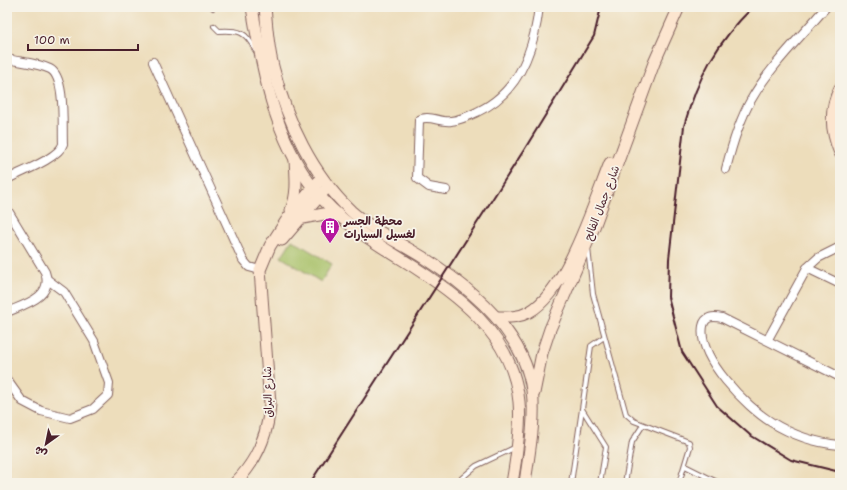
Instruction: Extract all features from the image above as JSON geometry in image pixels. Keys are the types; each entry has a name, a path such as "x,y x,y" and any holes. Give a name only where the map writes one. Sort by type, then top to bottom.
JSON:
{"street":[{"path":"252,7 262,64 273,106 295,159 316,192 340,217 372,241 432,278 470,307 487,327 509,362 518,389 520,416 512,483"},
{"path":"265,7 273,69 285,105 307,154 326,182 358,217 457,281 496,317 522,358 532,389 533,402 533,415 525,483"},
{"path":"446,190 429,187 416,178 419,120 425,118 453,121 490,106 503,96 511,88 526,61 536,31 539,7"},
{"name":"شارع جمال الفالح","path":"496,317 516,318 528,313 540,305 558,282 580,239 647,68 674,7"},
{"name":"شارع جمال الفالح","path":"533,402 546,341 588,242 654,63 679,7"},
{"path":"726,169 741,120 755,94 776,66 826,7"},
{"path":"7,59 50,69 57,75 60,86 63,144 62,148 55,155 7,179"},
{"path":"153,62 243,260 249,268 260,270"},
{"path":"840,88 833,107 832,124 834,139 840,153"},
{"path":"295,159 296,182 293,219 324,214 340,217"},
{"name":"شارع البراق","path":"239,481 258,452 266,436 269,420 270,404 260,270 270,246 326,182"},
{"path":"7,210 45,272 48,280 64,292 94,341 110,383 108,394 93,409 70,418 41,411 22,401 7,380"},
{"name":"شارع البراق","path":"262,292 271,260 293,219"},
{"path":"768,339 807,268 818,258 840,247"},
{"path":"807,268 840,284"},
{"path":"7,312 44,293 48,280"},
{"path":"840,377 768,339 722,318 715,316 708,318 703,326 705,344 715,366 740,397 771,422 790,432 824,444 840,445"}],"lane":[{"path":"214,26 217,30 239,31 246,35 262,64"},
{"path":"588,242 593,294 626,414 634,421 689,442 690,447 679,483"},
{"path":"571,483 591,346 604,337"},
{"path":"582,409 606,447 600,483"},
{"path":"625,483 632,442 643,425"},
{"path":"456,483 476,466 516,447"},
{"path":"685,466 719,483"}],"green space":[{"path":"292,240 332,264 321,282 281,257"}],"railway":[{"path":"310,483 524,150 594,36 601,7"},
{"path":"753,7 729,34 710,62 702,76 689,108 684,126 669,259 668,297 682,352 717,406 750,435 791,460 840,472"}],"place":[{"name":"محطة الجسر لغسيل السيارات","path":"330,244"}]}
